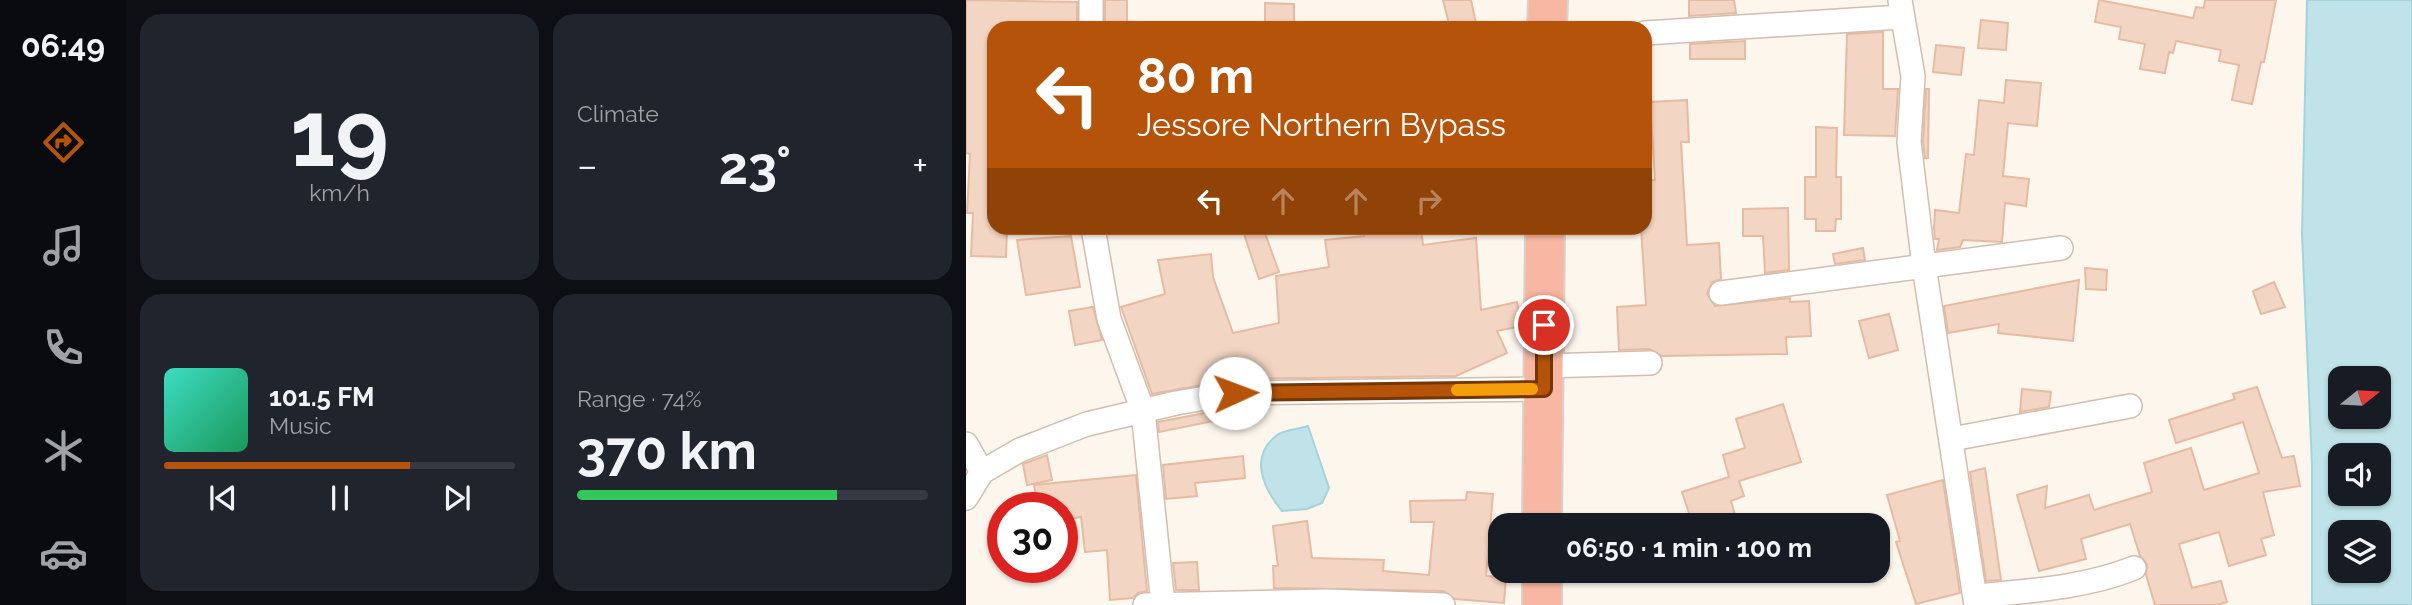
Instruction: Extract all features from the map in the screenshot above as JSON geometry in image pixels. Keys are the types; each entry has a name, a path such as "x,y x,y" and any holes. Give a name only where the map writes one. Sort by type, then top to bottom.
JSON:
{"highway":[{"path":"1547,21 1548,0"},
{"path":"1542,513 1545,235"},
{"path":"1542,583 1542,605"}],"street":[{"path":"1091,0 1091,21"},
{"path":"1652,32 1901,8 1913,76 1909,142 1924,266 1976,601 2111,578 2134,568"},
{"path":"1094,235 1109,319 1143,411 1163,605"},
{"path":"1721,293 2061,248"},
{"path":"966,498 982,472 1020,450 1087,424 1143,411 1235,393 1544,378 1650,363"},
{"path":"1952,439 2130,406"},
{"path":"966,444 982,472"},
{"path":"1145,605 1326,601 1443,605"}],"water":[{"path":"2307,0 2412,0 2412,605 2312,605 2312,465 2302,234"},
{"path":"1308,426 1329,488 1322,503 1307,509 1282,511 1265,483 1261,463 1263,453 1277,435"}],"building":[{"path":"966,0 1077,2 1077,21 987,21 987,235 1007,235 1006,257 971,256 973,213 967,213 970,154 966,153"},
{"path":"1105,0 1127,0 1127,21 1105,21"},
{"path":"1443,0 1471,0 1476,21 1448,21"},
{"path":"1689,0 1734,0 1736,13 1689,16"},
{"path":"2099,0 2193,18 2196,7 2204,8 2205,0 2276,0 2264,62 2261,62 2252,104 2232,100 2239,65 2219,61 2221,50 2176,41 2173,53 2169,52 2165,73 2140,69 2145,44 2119,39 2121,27 2095,22"},
{"path":"1265,3 1294,4 1294,21 1265,21"},
{"path":"1981,20 2008,23 2006,50 1978,48"},
{"path":"1883,32 1883,89 1898,89 1895,136 1844,135 1847,34"},
{"path":"1745,41 1745,59 1690,59 1690,44"},
{"path":"1936,45 1964,48 1961,75 1933,72"},
{"path":"2006,80 2041,83 2037,126 2008,123 2003,176 2029,179 2026,206 2005,203 2002,242 1963,240 1960,247 1937,250 1939,239 1935,239 1935,210 1959,213 1966,154 1974,155 1979,100 2004,103"},
{"path":"1926,89 1929,89 1928,158 1925,158 1923,142"},
{"path":"1687,100 1689,142 1681,142 1687,245 1719,243 1721,279 1712,282 1707,294 1715,306 1790,298 1790,302 1809,301 1811,336 1786,337 1787,354 1662,356 1650,349 1619,350 1617,307 1646,305 1641,235 1652,235 1652,180 1655,180 1652,102"},
{"path":"1816,127 1837,128 1836,177 1841,177 1841,219 1836,219 1835,231 1816,231 1816,219 1805,219 1805,177 1816,177"},
{"path":"1788,208 1789,270 1765,273 1763,236 1743,236 1743,209"},
{"path":"1244,235 1266,235 1279,272 1259,279"},
{"path":"1422,235 1423,245 1476,238 1481,310 1517,302 1522,326 1497,331 1507,353 1456,376 1235,379 1152,394 1121,307 1165,294 1158,260 1211,254 1213,277 1233,333 1279,323 1276,276 1329,267 1325,240"},
{"path":"1071,236 1080,287 1026,295 1017,240"},
{"path":"1863,248 1865,260 1835,264 1833,254"},
{"path":"2085,268 2107,270 2106,290 2086,289"},
{"path":"2079,280 2073,341 1998,333 1999,324 1948,333 1944,306"},
{"path":"2274,282 2285,307 2261,314 2253,291"},
{"path":"1093,307 1102,340 1075,345 1069,311"},
{"path":"1889,314 1898,350 1869,358 1859,321"},
{"path":"2257,387 2282,458 2294,456 2300,486 2263,492 2274,535 2261,539 2266,555 2229,566 2219,532 2179,544 2192,588 2221,581 2227,602 2216,605 2155,605 2146,575 2147,564 2140,556 2130,524 2081,539 2086,559 2039,571 2017,495 2047,486 2045,508 2089,495 2094,510 2152,492 2144,463 2191,448 2204,490 2259,473 2243,422 2176,443 2169,420 2235,399 2233,394"},
{"path":"2022,389 2051,392 2049,407 2020,412"},
{"path":"1783,404 1801,462 1739,481 1744,496 1731,501 1734,513 1689,513 1682,492 1729,477 1723,455 1745,448 1736,419"},
{"path":"1231,408 1233,417 1159,432 1158,422"},
{"path":"1047,455 1052,480 1027,485 1023,464"},
{"path":"1243,456 1245,478 1195,483 1197,496 1166,499 1163,465"},
{"path":"1985,468 2001,580 1986,581 1970,472"},
{"path":"1136,475 1147,591 1138,593 1133,598 1110,600 1107,550 1085,552 1081,517 1078,517 1078,492 1035,492 1034,485"},
{"path":"1943,480 1960,593 1916,604 1896,542 1900,541 1887,495"},
{"path":"1467,492 1493,494 1491,513 1488,513 1486,576 1488,583 1506,583 1504,603 1455,599 1443,591 1274,588 1273,566 1278,566 1273,526 1307,521 1312,558 1384,560 1383,571 1429,575 1434,522 1411,522 1410,501 1466,500"},
{"path":"1197,562 1199,590 1176,590 1173,563"}],"slow traffic":[{"path":"1457,390 1532,389"}],"route":[{"path":"1235,393 1544,389 1544,325"}]}
